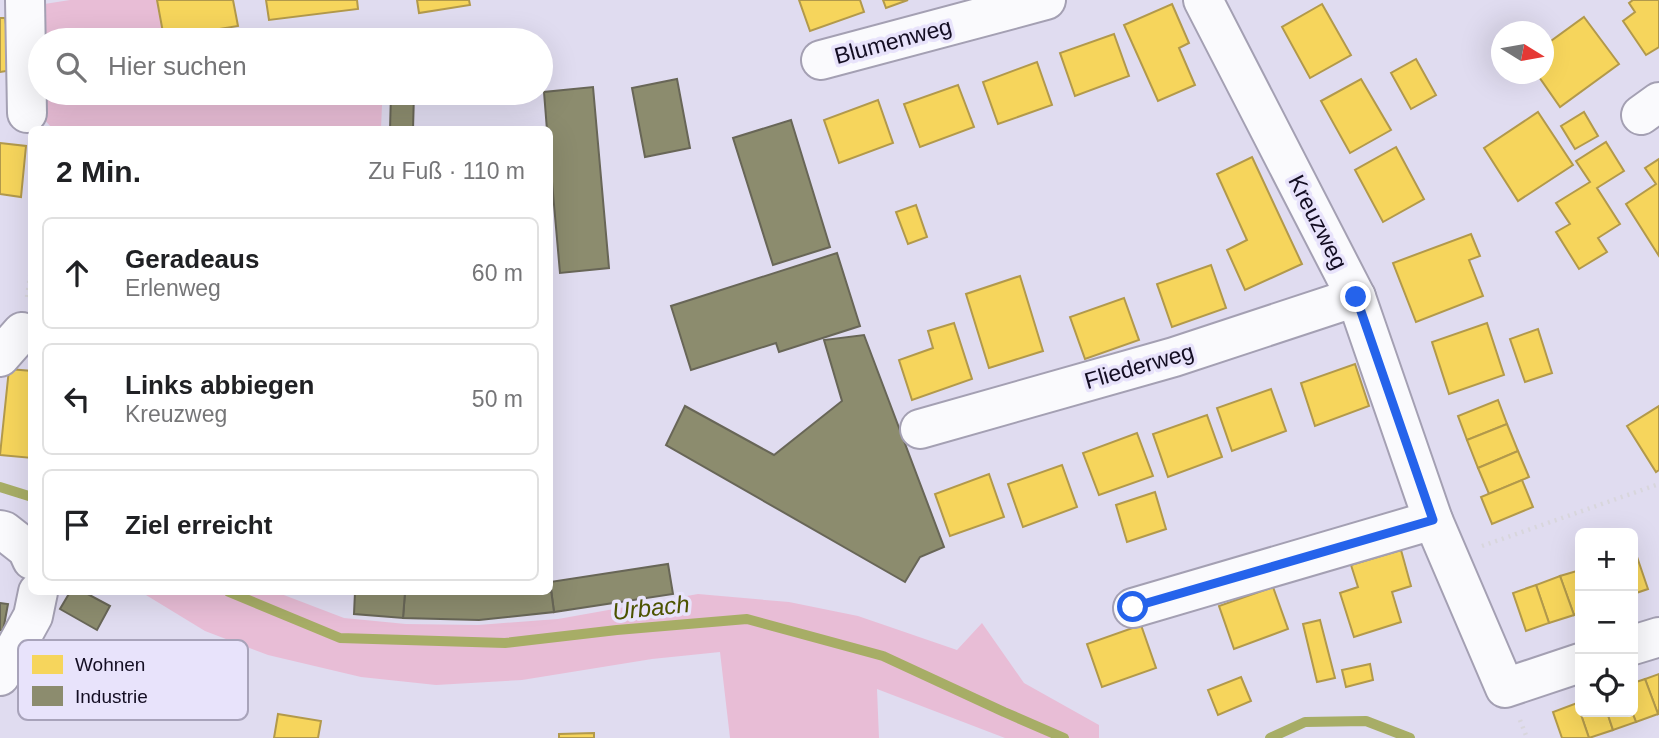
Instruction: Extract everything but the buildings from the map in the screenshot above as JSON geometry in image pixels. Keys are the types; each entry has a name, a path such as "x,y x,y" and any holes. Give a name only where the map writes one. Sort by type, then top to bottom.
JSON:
{"street":[{"path":"25,0 27,113"},
{"name":"Blumenweg","path":"821,60 1046,0"},
{"name":"Kreuzweg","path":"1203,0 1356,297 1433,520 1505,688 1575,665"},
{"name":"Fliederweg","path":"920,429 1174,357 1356,297"},
{"path":"1133,607 1433,520"},
{"path":"0,530 28,551"},
{"path":"20,640 33,617 37,595"},
{"path":"1638,643 1659,637"},
{"path":"0,677 18,644"}],"path":[{"path":"1449,558 1659,484"}],"shaded area":[{"path":"70,0 157,0 162,28 38,28 38,5"},
{"path":"38,105 382,105 381,126 50,126 38,113"},
{"path":"698,594 789,602 858,616 957,650 982,623 1024,683 1099,725 1099,738 1005,738 877,689 879,738 730,738 720,652 652,659 522,680 436,685 361,677 268,655 248,647 248,640 229,640 205,631 146,595 284,595 344,618 406,624 478,625 558,619"}],"waterway":[{"name":"Urbach","path":"0,487 28,496"},
{"name":"Urbach","path":"236,595 340,638 505,643 747,619 883,656 1064,738"},
{"name":"Urbach","path":"1270,738 1305,722 1366,721 1410,738"}],"route":[{"path":"1133,607 1433,520 1356,297"}]}
